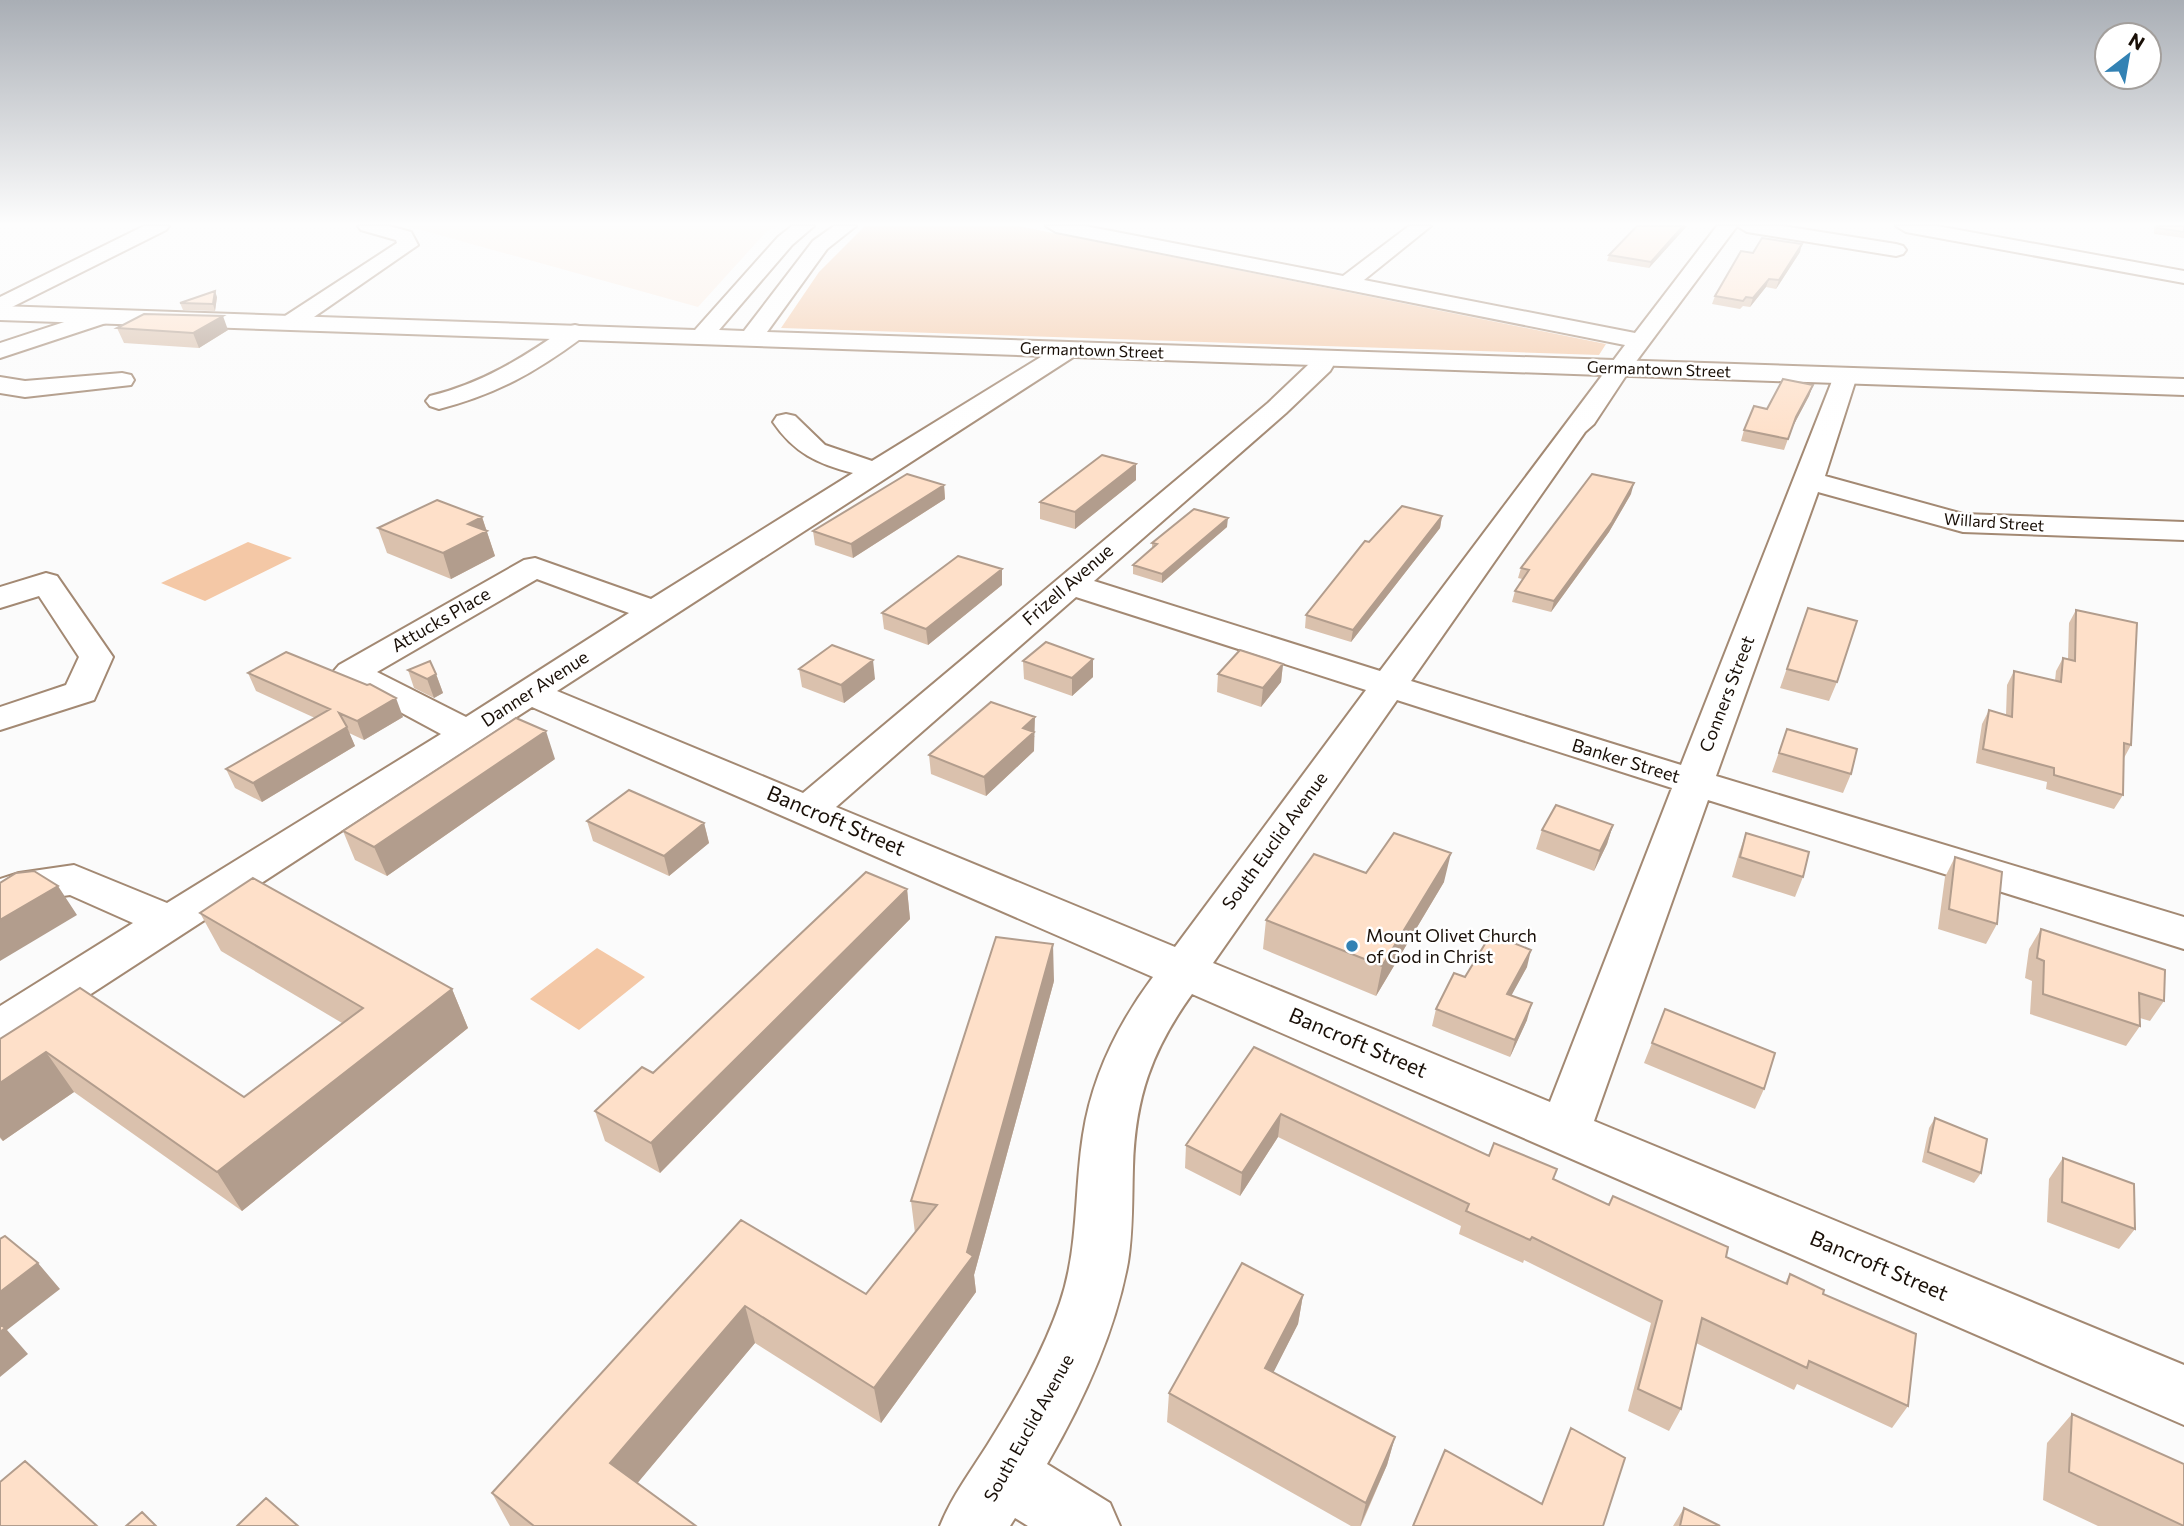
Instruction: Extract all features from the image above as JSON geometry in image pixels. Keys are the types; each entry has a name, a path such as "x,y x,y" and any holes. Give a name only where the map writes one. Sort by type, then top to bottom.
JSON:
{"main road":[{"path":"0,306 17,297"},
{"path":"290,323 329,297"},
{"path":"701,337 735,297"},
{"path":"751,338 781,297"},
{"path":"1408,297 1630,354"},
{"name":"South Euclid Avenue","path":"989,1500 1056,1386 1091,1302 1100,1261 1111,1117 1120,1083 1146,1022 1576,426 1585,418 1673,297"},
{"name":"Germantown Street","path":"0,313 1320,358 1630,354 1845,376 2184,387"},
{"path":"0,351 101,317"},
{"path":"439,401 467,395 519,373 575,332"},
{"path":"988,346 1016,358 1023,369 1022,378"},
{"name":"Danner Avenue","path":"0,1029 1070,349"},
{"name":"Frizell Avenue","path":"808,809 1316,374 1321,366 1320,358"},
{"name":"Conners Street","path":"1564,1130 1809,480 1845,376"},
{"path":"0,385 25,389 122,380"},
{"path":"786,422 800,442 820,455 876,471"},
{"name":"Willard Street","path":"1809,480 1964,523 2184,531"},
{"name":"Attucks Place","path":"468,733 351,672 536,567 654,611"},
{"path":"0,598 46,583 96,657 81,692 0,719"},
{"name":"Banker Street","path":"1069,584 1693,782 2184,933"},
{"name":"Bancroft Street","path":"531,693 2184,1395"},
{"path":"0,897 19,888 74,880 169,921"},
{"path":"989,1500 1087,1526"}],"shaded area":[{"path":"663,297 707,297 698,307"},
{"path":"802,297 1373,297 1606,344 1599,355 781,328"},
{"path":"248,542 292,558 205,601 161,583"},
{"path":"597,948 645,977 579,1030 530,999"}],"building":[{"path":"197,297 214,297 213,304 180,303"},
{"path":"1722,297 1746,297 1743,301"},
{"path":"144,314 223,316 193,333 117,328"},
{"path":"1783,379 1813,385 1788,439 1744,430 1754,406 1767,409"},
{"path":"1102,455 1136,464 1075,512 1040,502"},
{"path":"907,474 944,485 851,544 813,531"},
{"path":"1592,474 1634,483 1612,522 1554,601 1515,591 1529,570 1521,568"},
{"path":"437,500 482,517 468,524 487,531 443,553 378,528"},
{"path":"1402,506 1442,516 1353,630 1306,615 1365,541 1369,542"},
{"path":"1194,509 1228,518 1162,574 1133,565 1157,544 1152,543"},
{"path":"958,556 1002,569 926,629 882,613"},
{"path":"1808,608 1857,621 1837,682 1787,669"},
{"path":"2076,610 2137,623 2131,745 2124,743 2123,795 2054,775 2054,768 1983,749 1989,710 2012,717 2014,671 2061,682 2063,658 2075,661"},
{"path":"1046,642 1093,659 1072,678 1023,661"},
{"path":"832,645 873,660 841,685 799,669"},
{"path":"1240,650 1283,664 1263,688 1218,674"},
{"path":"286,652 370,684 396,698 357,721 339,713 347,727 253,783 226,769 330,709 248,673"},
{"path":"430,661 436,674 427,679 408,670"},
{"path":"991,702 1035,717 1023,728 1034,732 984,777 929,755"},
{"path":"516,718 546,731 374,847 343,831"},
{"path":"1787,729 1857,749 1851,774 1779,753"},
{"path":"629,790 704,823 664,856 587,821"},
{"path":"1556,805 1613,825 1600,851 1542,830"},
{"path":"1394,833 1451,853 1382,966 1266,920 1314,854 1366,873"},
{"path":"1746,833 1809,852 1803,877 1740,857"},
{"path":"1955,857 2002,872 1997,924 1949,909"},
{"path":"34,871 58,886 0,920 0,883 16,873"},
{"path":"866,872 907,889 651,1143 595,1111 642,1067 653,1073"},
{"path":"253,878 452,989 217,1172 46,1052 0,1083 0,1039 80,988 244,1097 363,1008 200,913"},
{"path":"2041,929 2165,970 2164,1001 2139,993 2140,1026 2043,994 2044,961 2037,958"},
{"path":"1491,934 1531,950 1507,994 1532,1003 1515,1040 1436,1009 1454,973 1465,977"},
{"path":"996,937 1053,944 967,1252 973,1256 874,1388 745,1306 610,1463 696,1526 534,1526 492,1493 741,1220 866,1294 937,1205 911,1201"},
{"path":"1665,1009 1775,1053 1764,1089 1652,1043"},
{"path":"1254,1047 1489,1156 1494,1143 1557,1169 1553,1179 1609,1205 1613,1196 1728,1247 1726,1257 1787,1284 1790,1274 1824,1290 1823,1294 1916,1334 1908,1406 1809,1361 1807,1368 1702,1318 1681,1409 1638,1389 1662,1301 1532,1237 1530,1240 1466,1211 1469,1204 1281,1114 1242,1173 1186,1145"},
{"path":"1935,1118 1987,1139 1981,1173 1928,1152"},
{"path":"2063,1158 2134,1184 2135,1229 2062,1202"},
{"path":"5,1236 38,1263 0,1292 0,1239"},
{"path":"1242,1263 1303,1295 1265,1368 1395,1437 1366,1503 1169,1393"},
{"path":"2072,1414 2184,1464 2184,1526 2069,1472"},
{"path":"1571,1428 1625,1458 1603,1526 1413,1526 1445,1450 1542,1504"},
{"path":"25,1461 97,1526 0,1526 0,1482"},
{"path":"266,1498 298,1526 237,1526"},
{"path":"1684,1508 1720,1526 1680,1526"},
{"path":"142,1512 156,1526 126,1526"}],"place":[{"name":"Mount Olivet Church of God in Christ","path":"1352,946"}]}
